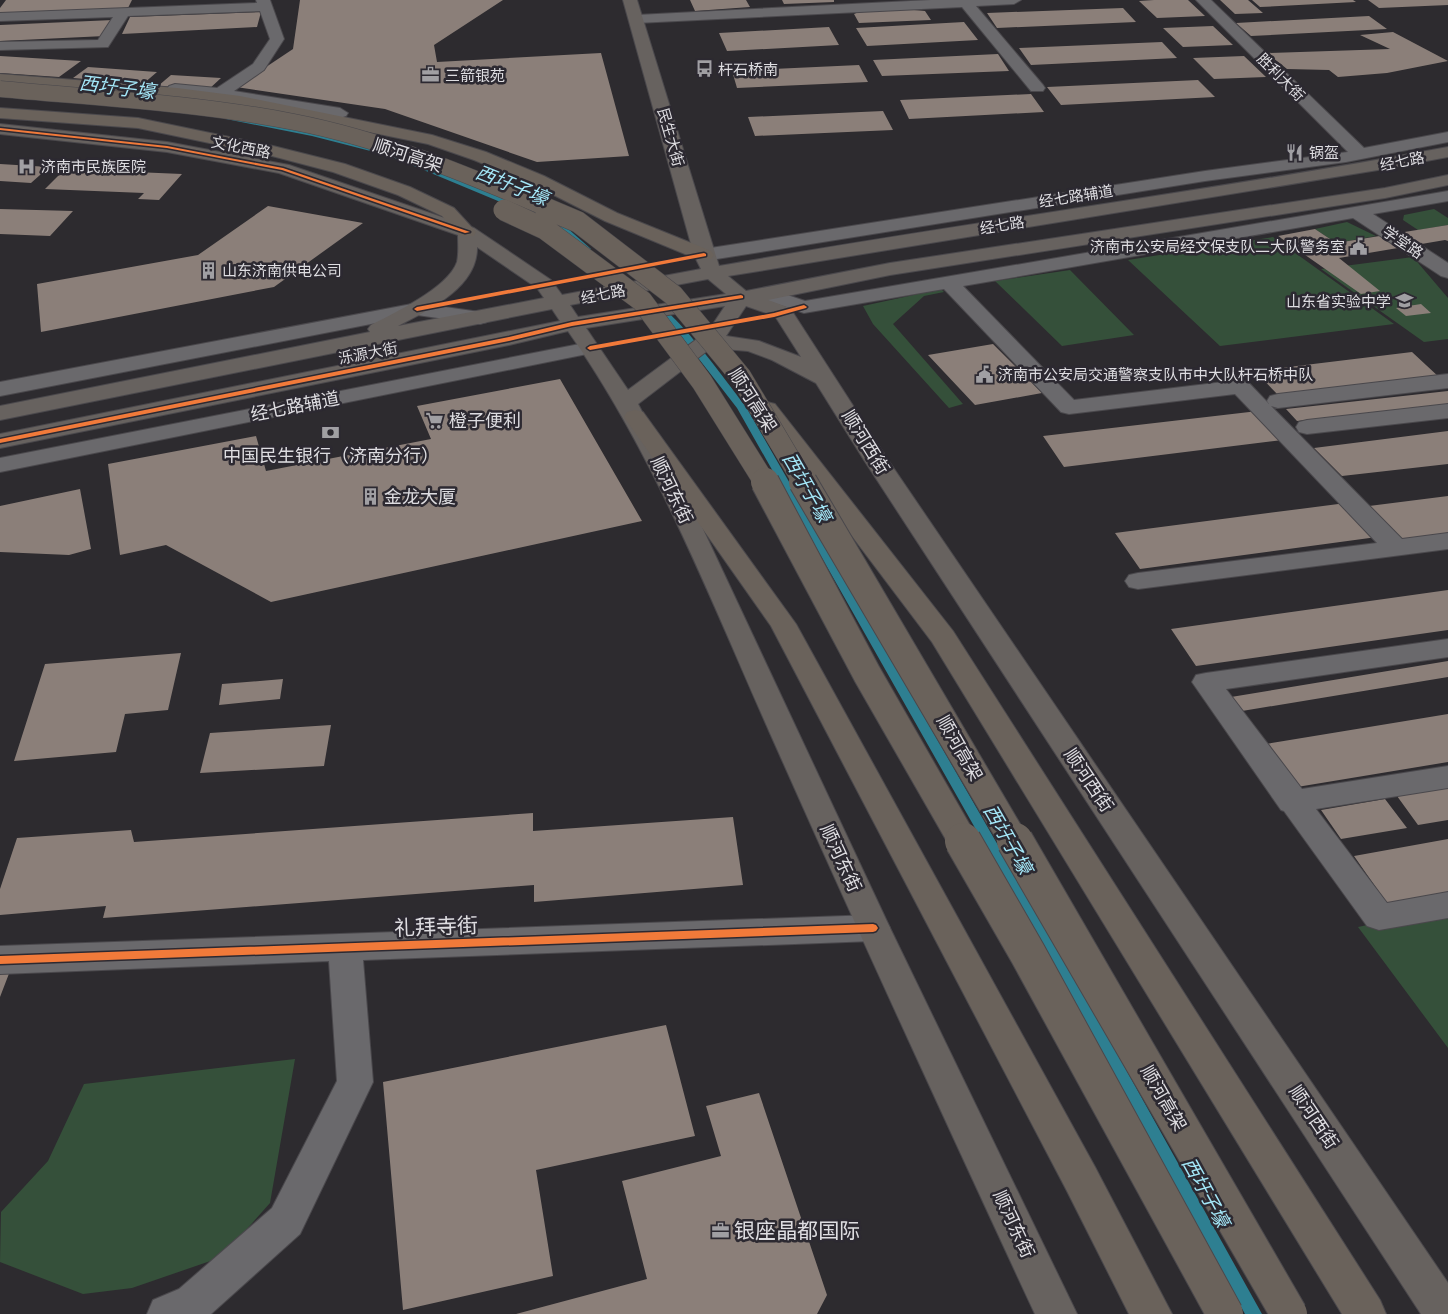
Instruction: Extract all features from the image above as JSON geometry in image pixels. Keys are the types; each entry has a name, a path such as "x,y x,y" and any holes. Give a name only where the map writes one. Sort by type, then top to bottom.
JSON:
{"highway":[{"path":"0,78 177,93 240,101 432,140 488,159 538,180 708,264"},
{"name":"顺河高架","path":"0,89 208,108 294,122 392,148 475,178 578,222 673,295 741,377 910,661 1289,1314"},
{"name":"顺河高架","path":"0,102 96,108 190,119 268,132 369,155 453,187 545,229 642,301 702,382 759,471 867,674 1028,954 1224,1314"},
{"path":"0,113 138,123 206,135 273,151 338,168 404,191 448,212 467,232"},
{"path":"741,377 943,637 1365,1314"},
{"path":"630,409 783,624 1077,1170 1151,1314"}],"main road":[{"name":"民生大街","path":"630,0 638,19 708,264"},
{"name":"文化西路","path":"0,128 166,147 283,168 467,232"},
{"name":"经七路","path":"556,303 684,278 708,264 887,242 1348,171 1448,152"},
{"name":"经七路","path":"741,297 767,294 890,269 1385,193 1448,180"},
{"name":"顺河东街","path":"467,232 544,284 590,348 630,409 683,512 873,928 1056,1314"},
{"path":"352,343 417,309 449,286 466,264 467,232"},
{"name":"顺河西街","path":"708,264 741,297 783,312 887,477 1445,1314"},
{"path":"630,409 667,370 705,342 726,323 741,297"},
{"name":"泺源大街","path":"0,441 509,339 572,324 741,297"},
{"name":"泺源大街","path":"0,413 556,303"},
{"path":"705,342 724,340 750,345 788,357 828,381"}],"street":[{"path":"638,19 771,6 1014,0"},
{"name":"胜利大街","path":"1203,0 1360,154"},
{"path":"965,1 1037,88"},
{"path":"0,17 265,4 277,39 259,68 220,93"},
{"path":"0,46 104,44 123,12"},
{"path":"0,78 220,93 340,113"},
{"name":"经七路辅道","path":"708,264 1205,176 1360,154 1448,137"},
{"path":"767,294 804,307 1448,196"},
{"name":"学堂路","path":"1358,213 1448,272"},
{"path":"948,282 1068,406 1240,387 1396,548"},
{"path":"0,389 417,309 480,318"},
{"name":"经七路辅道","path":"0,465 590,348"},
{"path":"1278,401 1448,381"},
{"path":"1307,427 1448,411"},
{"path":"1138,582 1448,541"},
{"path":"1448,648 1206,682 1292,802 1379,917 1448,905"},
{"path":"1292,802 1448,777"},
{"name":"礼拜寺街","path":"0,960 873,928"},
{"path":"168,1314 194,1303 286,1221 355,1082 345,947"}],"green space":[{"path":"1434,209 1448,218 1448,225 1418,230 1403,220 1404,215"},
{"path":"1347,222 1376,236 1336,243 1315,229"},
{"path":"1273,237 1394,324 1220,346 1128,260"},
{"path":"1413,257 1448,298 1448,339 1424,342 1321,269"},
{"path":"1070,270 1134,335 1062,346 995,281"},
{"path":"941,289 944,292 924,296 893,324 963,404 949,408 873,324 863,306"},
{"path":"1448,908 1448,1048 1358,927"},
{"path":"295,1059 270,1203 222,1257 132,1288 83,1294 0,1262 1,1212 48,1161 84,1084"}],"building":[{"path":"6,0 132,0 128,8 0,13 0,8"},
{"name":"三箭银苑","path":"300,0 503,0 434,45 437,62 601,53 629,156 537,162 385,109 236,87 293,49"},
{"path":"690,0 746,0 750,7 695,11"},
{"path":"782,0 834,0 834,2 784,4"},
{"path":"1188,0 1205,16 1157,18 1139,1"},
{"path":"1220,0 1248,0 1263,13 1235,14"},
{"path":"1252,0 1353,0 1356,2 1260,7"},
{"path":"1368,0 1448,0 1448,5 1379,8"},
{"path":"1123,8 1136,22 997,28 987,13"},
{"path":"903,9 925,11 931,20 859,23 854,14 861,11"},
{"path":"261,12 257,27 122,34 130,17"},
{"path":"1369,16 1387,29 1251,36 1236,23"},
{"path":"113,20 105,36 0,41 0,25"},
{"path":"964,22 978,40 867,46 856,28"},
{"path":"1213,26 1233,45 1183,47 1163,28"},
{"path":"829,27 839,45 727,51 719,33"},
{"path":"1393,32 1448,61 1387,73 1338,77 1329,70 1287,69 1267,53 1390,49 1360,35"},
{"path":"1162,42 1177,58 1031,65 1019,48"},
{"path":"998,54 1009,71 882,76 873,60"},
{"path":"0,56 81,61 59,77 0,73"},
{"path":"1244,56 1266,77 1214,79 1193,58"},
{"path":"859,65 868,82 737,88 732,71"},
{"path":"88,67 157,72 143,84 73,78"},
{"path":"171,75 221,78 208,90 158,86"},
{"path":"1198,80 1215,97 1061,105 1047,87"},
{"path":"1031,94 1044,112 909,119 900,100"},
{"path":"883,111 893,130 755,136 748,117"},
{"path":"0,164 49,167 31,183 0,181"},
{"path":"65,169 182,174 159,200 138,199 144,193 45,189"},
{"name":"山东济南供电公司","path":"268,206 363,223 274,287 41,332 37,284 198,255"},
{"path":"0,209 73,211 50,236 0,234"},
{"path":"1448,225 1448,241 1339,258 1380,291 1361,294 1278,236 1315,229 1336,243"},
{"path":"1421,304 1431,313 1406,316 1396,308"},
{"name":"济南市公安局交通警察支队市中大队杆石桥中队","path":"993,344 1042,393 975,405 928,355"},
{"path":"1412,352 1440,378 1279,396 1255,371"},
{"name":"金龙大厦","path":"560,379 642,521 271,602 166,545 120,555 108,464 256,436 266,471 431,439 417,406"},
{"path":"1448,391 1448,404 1297,421 1286,409"},
{"path":"1258,411 1283,440 1064,467 1043,436"},
{"path":"1448,431 1448,464 1342,476 1314,448"},
{"path":"80,489 91,549 69,555 0,552 0,506"},
{"path":"1448,496 1448,533 1401,539 1369,506"},
{"path":"1346,503 1377,537 1140,569 1115,533"},
{"path":"1448,590 1448,630 1196,666 1171,629"},
{"path":"181,653 168,710 125,714 116,752 14,761 45,664"},
{"path":"1448,661 1448,677 1236,712 1225,698"},
{"path":"283,679 280,699 219,705 222,684"},
{"path":"1448,714 1448,762 1291,788 1260,745"},
{"path":"331,725 324,766 200,773 210,733"},
{"path":"1448,787 1448,820 1418,825 1397,796"},
{"path":"1385,799 1407,828 1341,839 1321,810"},
{"path":"533,813 533,831 733,817 743,885 534,902 534,885 103,918 106,906 0,915 0,889 17,838 131,830 134,842"},
{"path":"1448,839 1448,899 1391,909 1354,856"},
{"path":"10,971 0,997 0,972"},
{"path":"666,1025 695,1136 536,1170 553,1276 403,1310 383,1082"},
{"name":"银座晶都国际","path":"759,1093 827,1295 817,1314 516,1314 647,1279 622,1181 721,1156 706,1106"}],"waterway":[{"name":"西圩子壕","path":"228,118 312,134 392,155 554,221 587,249"},
{"name":"西圩子壕","path":"655,305 674,321 741,407 1090,1018 1254,1314"}],"cycle path":[{"path":"0,129 167,147 283,169 467,232"},
{"path":"417,309 704,255"},
{"path":"0,441 509,339 572,324 741,297"},
{"path":"590,348 774,315 804,307"},
{"path":"0,960 873,928"}],"place":[{"name":"杆石桥南","path":"704,69"},
{"name":"三箭银苑","path":"431,75"},
{"name":"锅盔","path":"1295,152"},
{"name":"济南市民族医院","path":"27,166"},
{"name":"济南市公安局经文保支队二大队警务室","path":"1359,246"},
{"name":"山东济南供电公司","path":"208,270"},
{"name":"山东省实验中学","path":"1405,301"},
{"name":"济南市公安局交通警察支队市中大队杆石桥中队","path":"984,374"},
{"name":"橙子便利","path":"435,420"},
{"name":"中国民生银行（济南分行）","path":"331,432"},
{"name":"金龙大厦","path":"370,496"},
{"name":"银座晶都国际","path":"720,1230"}]}
